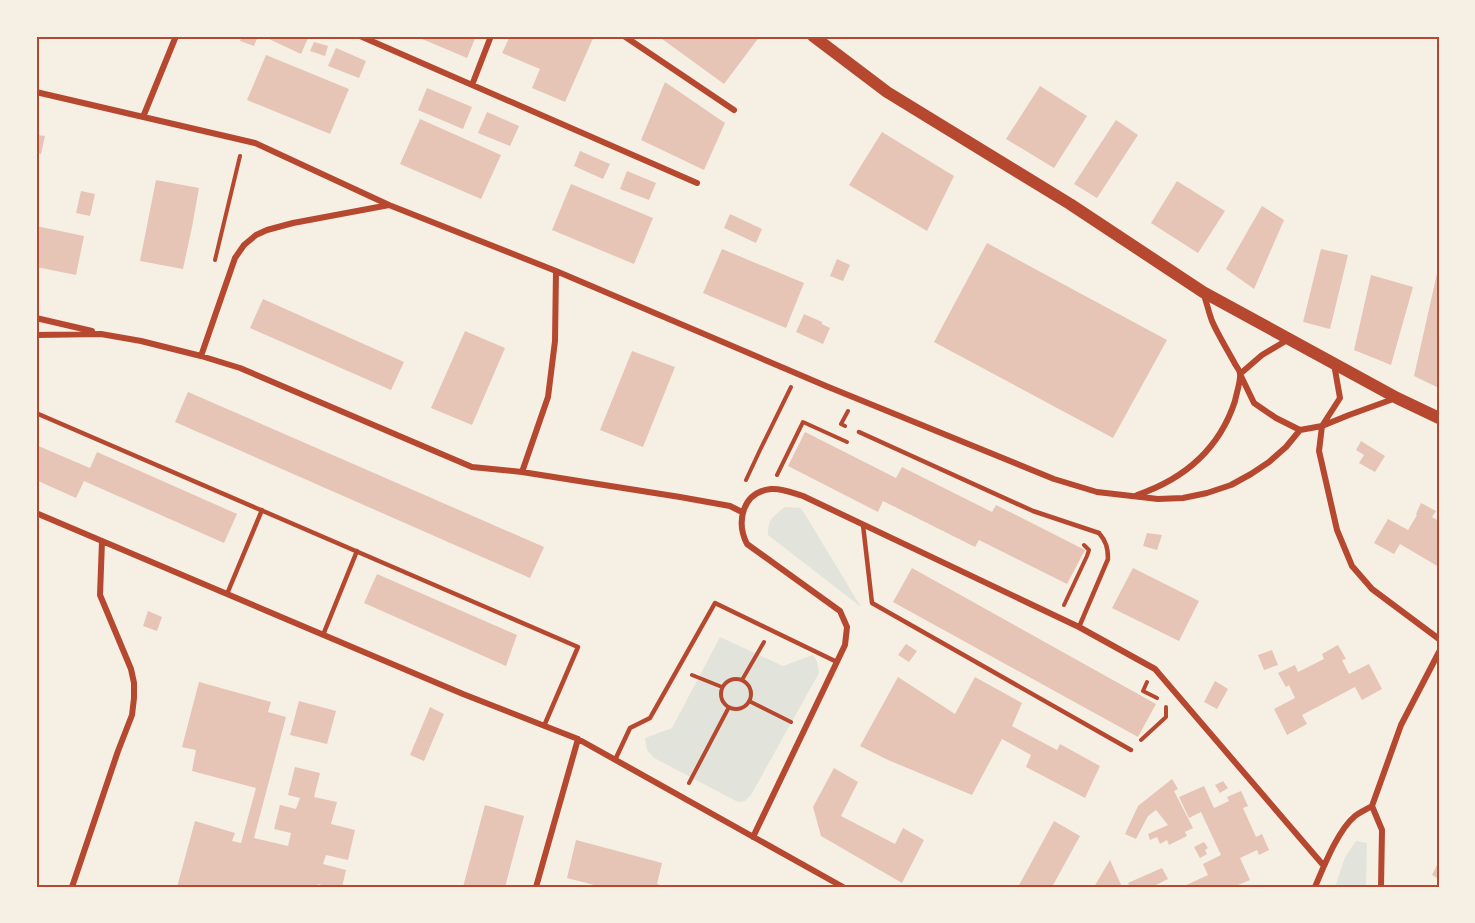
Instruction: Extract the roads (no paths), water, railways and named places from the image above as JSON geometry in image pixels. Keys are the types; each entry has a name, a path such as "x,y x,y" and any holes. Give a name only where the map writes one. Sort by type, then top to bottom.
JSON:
{"main road":[{"path":"813,36 887,92 1070,204 1203,292 1397,398 1439,418"}],"street":[{"path":"143,117 176,36"},
{"path":"360,36 697,183"},
{"path":"472,85 491,36"},
{"path":"624,36 734,110"},
{"path":"36,92 255,144 389,205 556,271 1054,479 1097,492 1158,499 1183,498 1207,493 1231,485 1269,462 1300,430"},
{"path":"201,356 235,258 244,245 256,235 293,223 389,205"},
{"path":"522,472 548,397 555,341 556,271"},
{"path":"1203,292 1212,321 1254,403 1276,418 1300,430 1322,426 1397,398"},
{"path":"36,318 141,341 240,368 472,467 522,472 680,497 730,506 742,512"},
{"path":"36,335 101,334"},
{"path":"1133,496 1156,489 1195,464 1211,447 1222,430 1237,394 1240,374 1262,355 1289,339"},
{"path":"1334,363 1340,398 1322,426 1319,451 1337,530 1352,566 1372,590 1439,639"},
{"path":"753,837 845,645 847,627 840,611 747,544 742,534 742,512 748,502 762,491 781,489 803,496 1079,627 1155,669 1324,866"},
{"path":"36,513 463,694 578,739 843,887"},
{"path":"72,887 132,715 135,698 131,669 100,595 102,541"},
{"path":"1381,887 1382,830 1372,806 1401,724 1439,652"},
{"path":"536,887 578,739"},
{"path":"1315,887 1346,825 1357,814 1372,806"}],"lane":[{"path":"36,413 578,647 544,726"},
{"path":"859,432 1033,511 1099,533 1105,540 1108,559 1079,627"},
{"path":"227,594 262,510"},
{"path":"863,525 872,603 1131,750"},
{"path":"323,635 357,551"},
{"path":"615,760 630,728 650,718 714,603 837,662"}]}
